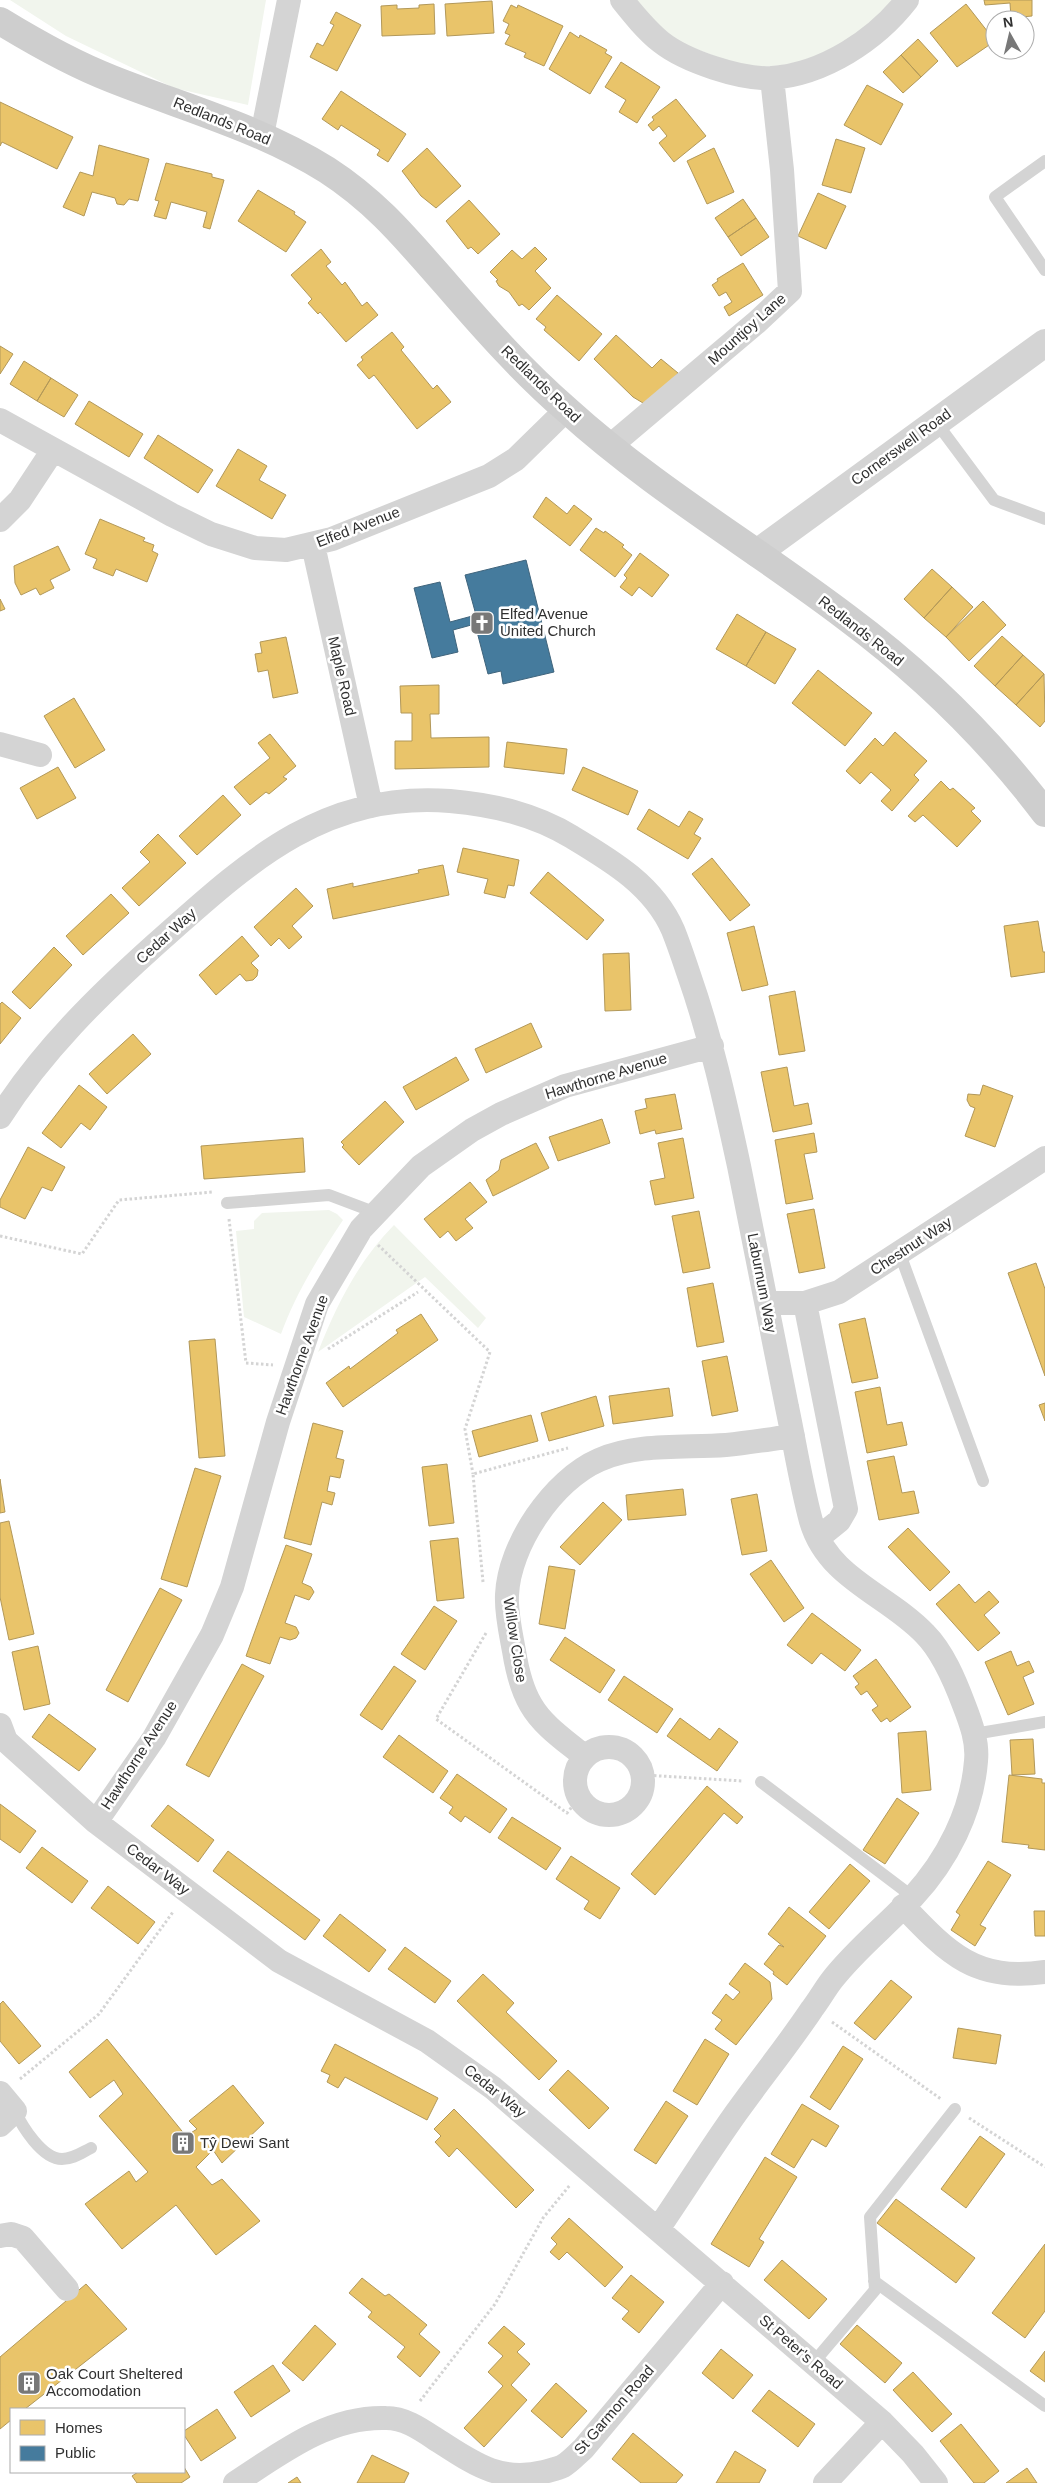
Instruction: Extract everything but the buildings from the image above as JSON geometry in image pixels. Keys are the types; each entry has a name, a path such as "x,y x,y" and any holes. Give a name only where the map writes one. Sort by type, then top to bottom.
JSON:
{"main road":[{"name":"Redlands Road","path":"0,21 78,65 220,117 262,135 352,186 411,241 490,334 566,410 609,447 846,616 920,678 958,714 1045,813"}],"street":[{"path":"262,135 289,0"},
{"path":"622,0 645,28 662,43 682,55 740,74 772,78 806,70 838,58 867,40 892,20 907,0"},
{"name":"Mountjoy Lane","path":"609,447 757,322 790,291 782,170 772,78"},
{"name":"Cornerswell Road","path":"757,553 1045,343"},
{"name":"Elfed Avenue","path":"0,420 172,515 211,534 255,548 286,550 313,545 489,476 516,459 566,410"},
{"path":"0,520 20,500 54,450"},
{"name":"Maple Road","path":"313,545 372,806"},
{"path":"0,744 40,755"},
{"name":"Laburnum Way","path":"372,806 436,800 510,809 561,830 624,871 644,887 660,906 673,929 712,1046 724,1095 811,1521 825,1552 843,1573 923,1632 936,1647 959,1694 974,1734 977,1759 967,1811 956,1835 908,1902"},
{"name":"Cedar Way","path":"0,1117 30,1073 91,1005 214,892 255,860 284,841 341,813 372,806"},
{"name":"Hawthorne Avenue","path":"96,1822 154,1738 212,1635 232,1586 278,1422 317,1304 368,1220 420,1166 472,1130 531,1099 597,1076 712,1046"},
{"name":"Chestnut Way","path":"767,1304 805,1303 839,1292 1045,1158"},
{"path":"805,1303 846,1509 839,1521 818,1538"},
{"name":"Willow Close","path":"585,1756 542,1721 530,1705 518,1674 506,1596 510,1576 524,1537 549,1500 582,1468 614,1454 632,1451 725,1445 793,1436"},
{"name":"Cedar Way","path":"2,1737 96,1822 279,1961 427,2041 461,2064 493,2088 658,2229"},
{"path":"604,1747 614,1747 634,1756 644,1775 644,1786 641,1796 626,1811 616,1815 595,1812 579,1798 575,1782 576,1773 585,1756 604,1747"},
{"path":"658,2229 732,2118 813,2009 833,1978 908,1902 940,1945 983,1970 1006,1975 1045,1972"},
{"name":"St Peter's Road","path":"658,2229 882,2422 913,2454 936,2483"},
{"path":"0,2236 11,2234 22,2238 67,2289"},
{"name":"St Garmon Road","path":"235,2483 320,2431 335,2425 368,2418 387,2418 404,2421 477,2465 500,2475 528,2480 562,2466 583,2449 722,2284"},
{"path":"825,2483 882,2422"}],"lane":[{"path":"1045,161 995,198 1045,270"},
{"path":"936,422 994,500 1045,519"},
{"path":"227,1202 329,1195 368,1220"},
{"path":"900,1254 983,1481"},
{"path":"974,1734 1045,1722"},
{"path":"761,1782 908,1902"},
{"path":"4,2106 24,2130 52,2156 60,2159 68,2158 91,2148"},
{"path":"814,2362 875,2290 870,2217 955,2109"},
{"path":"874,2282 1045,2406"}],"path":[{"path":"0,1236 82,1254 119,1200 226,1190 246,1362 295,1370 418,1292"},
{"path":"368,1220 490,1352 465,1429 473,1474"},
{"path":"509,1616 487,1632 436,1719 567,1813 579,1798"},
{"path":"644,1775 761,1782"},
{"path":"4,2106 99,2014 188,1891"},
{"path":"813,2009 955,2109 1045,2167"},
{"path":"404,2421 494,2304 543,2218 585,2168"}],"shaded area":[{"path":"10,0 266,0 248,105 174,88 66,36"},
{"path":"632,0 895,0 861,32 817,57 791,64 763,67 736,64 678,42"},
{"path":"329,1210 343,1220 309,1275 281,1334 244,1317 236,1231 254,1229 254,1221 262,1213"},
{"path":"394,1225 486,1318 478,1328 425,1277 318,1352 341,1301 359,1268"}],"place":[{"name":"Elfed Avenue United Church","path":"482,623"},
{"name":"Tŷ Dewi Sant","path":"183,2143"},
{"name":"Oak Court Sheltered Accomodation","path":"29,2383"}]}
